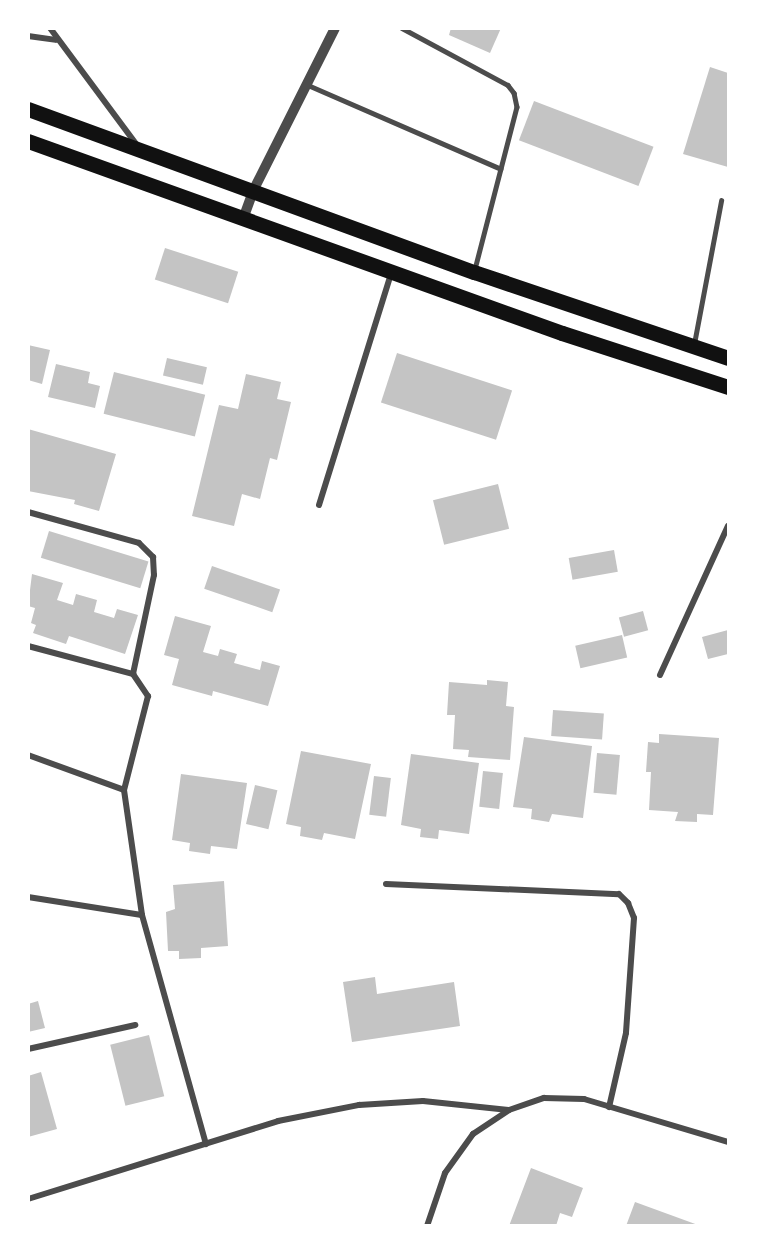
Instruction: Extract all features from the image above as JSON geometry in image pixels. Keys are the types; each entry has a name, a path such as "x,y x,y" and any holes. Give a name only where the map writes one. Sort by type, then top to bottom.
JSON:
{"main road":[{"path":"28,109 474,272 729,358"},
{"path":"28,141 562,333 729,387"}],"street":[{"path":"50,28 56,40 141,150"},
{"path":"243,219 253,191 335,28"},
{"path":"28,36 56,40"},
{"path":"319,505 392,271"},
{"path":"28,512 139,543 153,557 154,575 133,674"},
{"path":"660,675 729,526"},
{"path":"28,646 133,674 147,696 124,790 142,915 206,1144"},
{"path":"28,755 124,790"},
{"path":"386,884 619,894 628,903 634,918 626,1033 609,1107"},
{"path":"28,897 142,915"},
{"path":"28,1049 135,1025"},
{"path":"427,1226 451,1165 473,1134 509,1110 544,1098 584,1099 729,1142"},
{"path":"28,1199 278,1121 359,1105 423,1101 509,1110"}],"lane":[{"path":"402,28 508,85 514,93 517,107 474,272"},
{"path":"307,84 501,169"},
{"path":"693,346 721,201"}],"building":[{"path":"451,28 501,28 490,53 449,35"},
{"path":"710,67 728,73 728,167 683,154"},
{"path":"534,101 653,147 638,186 519,140"},
{"path":"165,248 238,272 228,303 155,279"},
{"path":"28,345 50,350 42,384 28,380"},
{"path":"397,353 512,390 496,440 381,402"},
{"path":"167,358 207,367 203,385 163,376"},
{"path":"56,364 90,372 88,383 100,386 95,408 48,397"},
{"path":"114,372 205,395 195,436 104,414"},
{"path":"246,374 281,382 277,399 291,402 277,460 270,458 260,499 242,494 234,526 192,516 219,405 238,409"},
{"path":"28,429 116,454 99,511 74,504 75,500 28,491"},
{"path":"498,484 509,529 444,545 433,500"},
{"path":"49,531 148,561 140,588 41,558"},
{"path":"614,550 618,572 573,580 569,558"},
{"path":"212,566 280,589 272,612 204,589"},
{"path":"32,574 63,583 57,600 73,605 76,594 97,600 94,612 114,618 117,609 138,615 125,654 69,636 66,644 33,633 36,625 31,623 35,608 28,606"},
{"path":"643,611 648,630 624,637 619,617"},
{"path":"175,616 211,626 203,652 218,656 220,649 237,654 234,663 260,670 262,661 280,666 268,706 213,691 212,696 172,685 179,659 164,655"},
{"path":"728,630 728,654 708,659 702,637"},
{"path":"622,635 627,657 580,668 575,646"},
{"path":"487,680 508,682 506,706 514,707 510,760 468,757 469,750 453,749 455,715 447,715 449,682 487,685"},
{"path":"553,710 604,714 602,739 551,736"},
{"path":"659,734 719,738 713,815 697,814 697,822 675,821 678,812 649,810 651,772 646,772 648,742 659,743"},
{"path":"524,737 592,746 583,818 552,814 549,822 531,819 532,809 513,807"},
{"path":"301,751 371,764 355,839 324,833 322,840 300,836 301,827 286,824"},
{"path":"597,753 620,755 616,795 594,793"},
{"path":"411,754 479,763 469,834 439,830 438,839 420,837 421,829 401,825"},
{"path":"483,771 503,773 499,809 479,807"},
{"path":"181,774 247,783 237,849 211,846 210,854 189,851 190,843 172,840"},
{"path":"374,776 391,778 386,817 369,815"},
{"path":"255,785 277,790 268,829 246,824"},
{"path":"224,881 228,946 201,948 201,958 179,959 179,951 168,951 166,912 175,909 173,885"},
{"path":"375,977 377,994 454,982 460,1026 352,1042 343,982"},
{"path":"38,1001 45,1028 28,1032 28,1004"},
{"path":"149,1035 164,1096 125,1106 110,1045"},
{"path":"41,1072 57,1129 28,1137 28,1076"},
{"path":"531,1168 583,1188 572,1217 560,1213 556,1226 509,1226"},
{"path":"635,1202 698,1225 698,1226 626,1226"}]}
